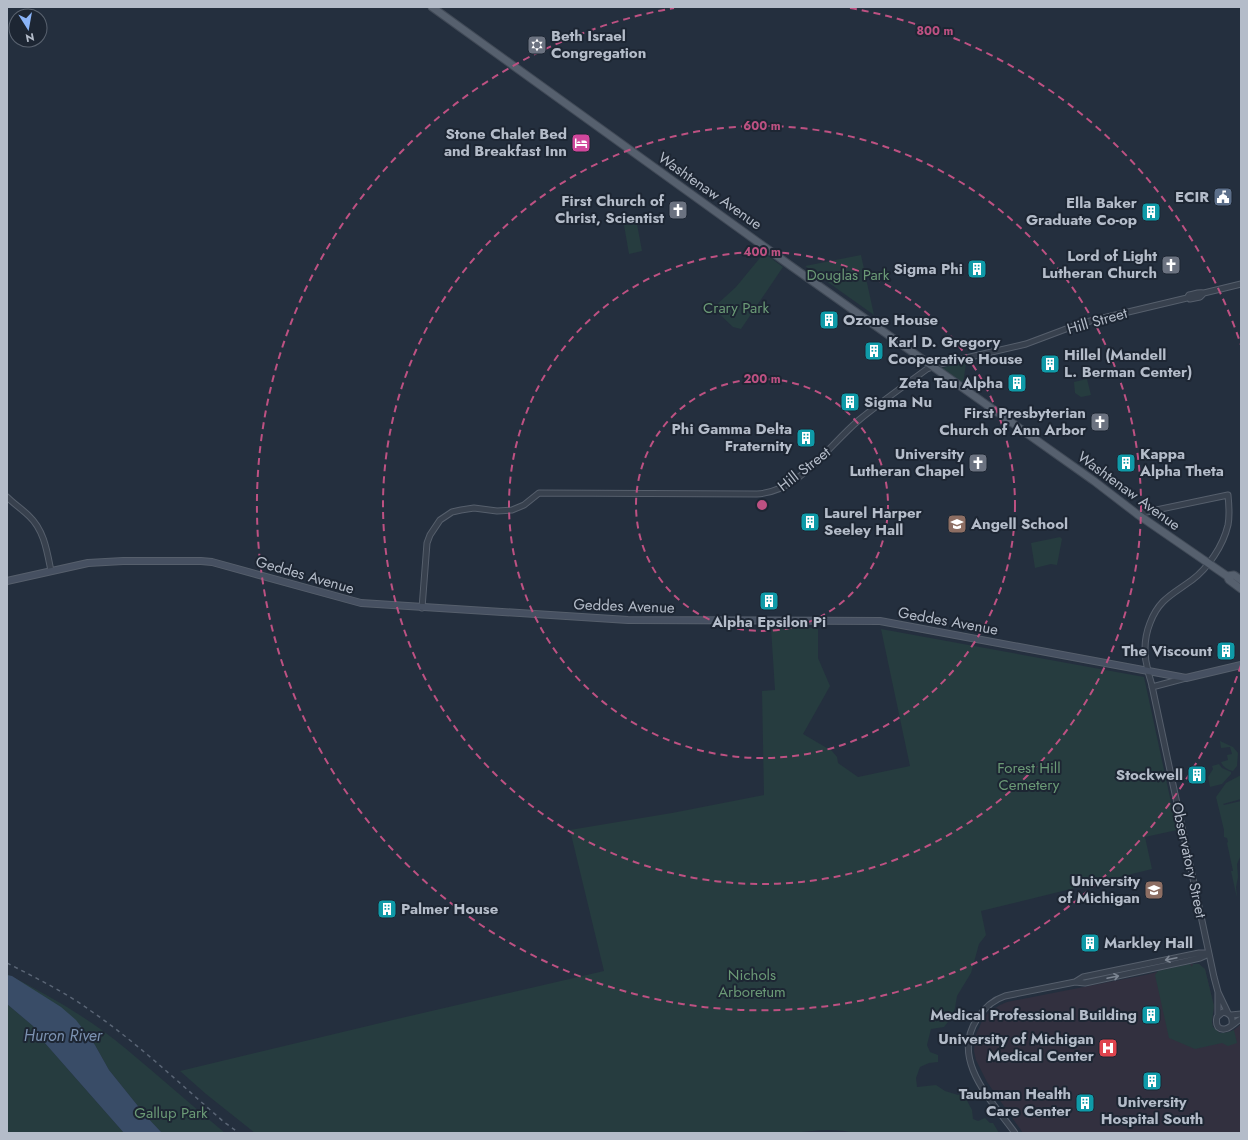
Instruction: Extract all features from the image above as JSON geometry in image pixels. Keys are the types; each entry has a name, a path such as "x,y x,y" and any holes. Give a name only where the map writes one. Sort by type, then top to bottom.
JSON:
{"main road":[{"name":"Washtenaw Avenue","path":"432,7 1106,490 1137,514 1227,576 1229,580 1241,589"},
{"name":"Geddes Avenue","path":"7,581 88,563 123,561 201,561 212,562 352,602 422,608 628,620 880,621 1186,678 1241,665"},
{"name":"Washtenaw Avenue","path":"1227,576 1234,575 1241,580"}],"street":[{"name":"Hill Street","path":"422,608 427,543 434,528 446,515 452,512 474,508 497,511 512,510 524,505 539,493 771,493 799,477 861,419 927,369 1026,344 1082,323 1188,298 1189,295 1200,292 1204,294 1241,284"},
{"name":"Observatory Street","path":"1137,514 1228,495 1230,513 1224,538 1208,564 1191,581 1168,596 1157,609 1150,623 1145,648 1148,671 1209,954 1218,992 1229,1014"},
{"path":"7,497 29,516 40,531 45,544 51,571"},
{"path":"1152,687 1186,678"},
{"path":"1015,1133 972,1070 968,1056 971,1028 978,1016 990,1003 1005,996 1075,982 1083,977 1198,953 1209,954"},
{"name":"Observatory Street","path":"1218,992 1218,1015"},
{"path":"1241,1014 1229,1014 1223,1012 1218,1015 1216,1022 1220,1028 1227,1029 1241,1019"},
{"path":"1229,1014 1233,1021 1232,1024"}],"shaded area":[{"name":"University of Michigan Medical Center","path":"1190,964 1199,964 1205,969 1214,1006 1212,1022 1213,1027 1220,1033 1226,1033 1234,1030 1241,1024 1241,1133 1023,1133 987,1082 976,1060 974,1051 975,1037 982,1021 988,1013 1007,1002 1145,975"}],"green space":[{"path":"637,224 642,251 629,254 624,225"},
{"name":"Crary Park","path":"764,253 783,267 741,329 733,327 713,308 736,287"},
{"name":"Douglas Park","path":"861,255 874,315 805,266"},
{"path":"963,362 966,364 963,383 942,368"},
{"path":"1087,379 1091,395 1081,397 1075,393 1074,382"},
{"path":"1060,537 1062,539 1057,565 1051,564 1035,568 1031,543"},
{"name":"Nichols Arboretum","path":"771,628 818,628 818,658 830,686 803,734 832,751 837,757 838,763 858,777 910,766 881,629 1144,677 1177,830 1145,837 1152,869 981,911 986,935 979,944 971,973 957,996 955,1008 951,1018 944,1027 931,1029 927,1045 930,1052 938,1055 938,1062 929,1063 920,1067 916,1078 917,1087 936,1085 945,1091 958,1095 963,1093 972,1110 973,1119 978,1121 985,1118 990,1123 993,1123 999,1133 856,1133 841,1130 826,1130 795,1133 255,1133 180,1071 604,971 570,830 672,813 764,795 762,691 775,690"},
{"path":"1220,741 1233,747 1238,753 1237,766 1233,771 1226,768 1221,762 1228,760 1227,755 1232,754 1230,747 1221,748"},
{"path":"1219,764 1222,768 1231,772 1231,774 1222,784 1210,787 1208,777 1213,769 1212,766"},
{"path":"1241,775 1241,799 1223,804 1241,801 1241,855 1237,864 1237,898 1231,871 1233,871 1228,842 1227,838 1224,837 1224,830 1216,797 1226,783"},
{"path":"1190,964 1192,967 1193,964 1199,964 1205,969 1214,1006 1212,1022 1213,1027 1220,1033 1234,1030 1237,1043 1228,1046 1222,1043 1195,1049 1169,1038 1155,975 1158,971"},
{"name":"Gallup Park","path":"7,974 83,1017 111,1037 225,1133 162,1133 146,1116 109,1070 95,1045 7,976"},
{"path":"7,1004 33,1026 44,1042 124,1133 7,1133"}],"water":[{"name":"Huron River","path":"7,975 12,976 61,1007 76,1020 95,1045 109,1070 146,1116 162,1133 124,1133 44,1042 33,1026 7,1004"}],"railway":[{"path":"7,963 61,991 109,1024 143,1051 224,1122 239,1133"}],"place":[{"name":"Beth Israel Congregation","path":"537,45"},
{"name":"Stone Chalet Bed and Breakfast Inn","path":"581,143"},
{"name":"ECIR","path":"1223,197"},
{"name":"First Church of Christ, Scientist","path":"678,210"},
{"name":"Ella Baker Graduate Co-op","path":"1151,212"},
{"name":"Lord of Light Lutheran Church","path":"1171,265"},
{"name":"Sigma Phi","path":"977,269"},
{"name":"Ozone House","path":"829,320"},
{"name":"Karl D. Gregory Cooperative House","path":"874,351"},
{"name":"Hillel (Mandell L. Berman Center)","path":"1050,364"},
{"name":"Zeta Tau Alpha","path":"1017,383"},
{"name":"Sigma Nu","path":"850,402"},
{"name":"First Presbyterian Church of Ann Arbor","path":"1100,422"},
{"name":"Phi Gamma Delta Fraternity","path":"806,438"},
{"name":"University Lutheran Chapel","path":"978,463"},
{"name":"Kappa Alpha Theta","path":"1126,463"},
{"name":"Laurel Harper Seeley Hall","path":"810,522"},
{"name":"Angell School","path":"957,524"},
{"name":"Alpha Epsilon Pi","path":"769,601"},
{"name":"The Viscount","path":"1226,651"},
{"name":"Stockwell","path":"1197,775"},
{"name":"University of Michigan","path":"1154,890"},
{"name":"Palmer House","path":"387,909"},
{"name":"Markley Hall","path":"1090,943"},
{"name":"Medical Professional Building","path":"1151,1015"},
{"name":"University of Michigan Medical Center","path":"1108,1048"},
{"name":"University Hospital South","path":"1152,1081"},
{"name":"Taubman Health Care Center","path":"1085,1103"}],"park label":[{"name":"Forest Hill Cemetery","path":"1029,776"}]}
